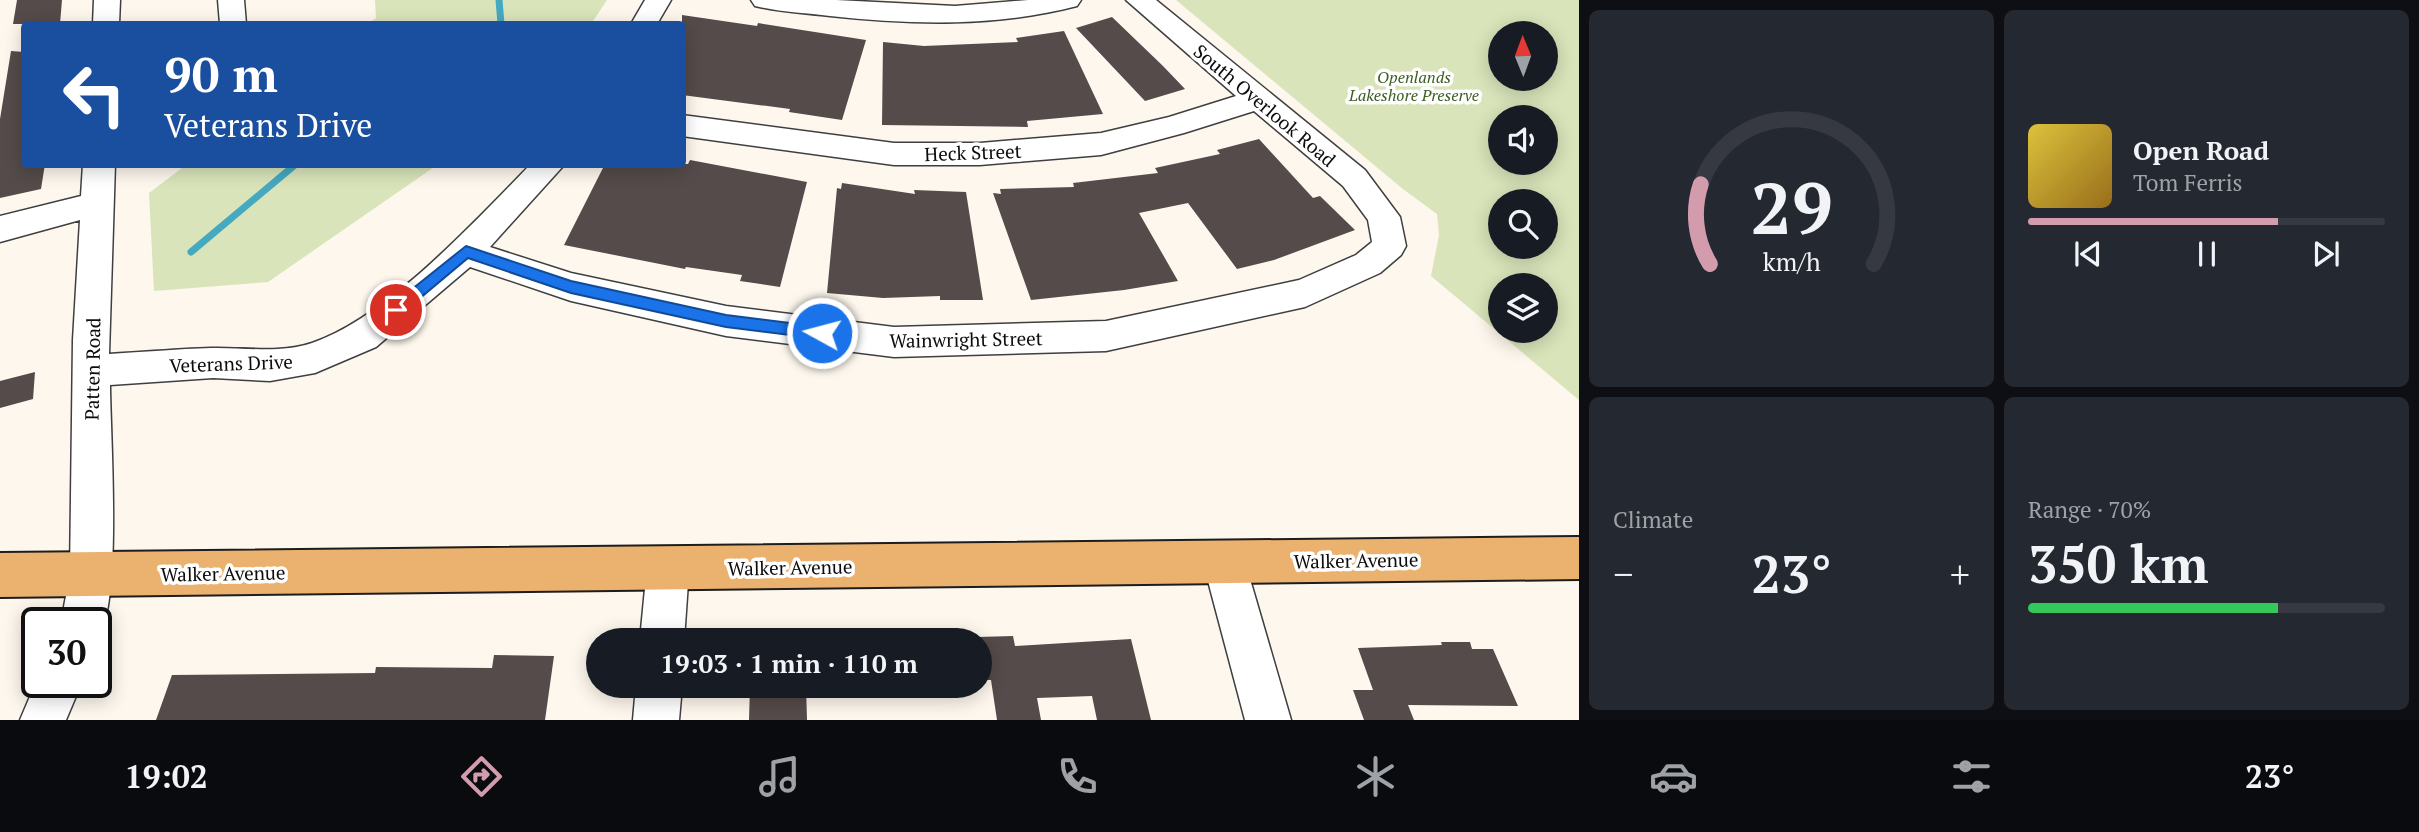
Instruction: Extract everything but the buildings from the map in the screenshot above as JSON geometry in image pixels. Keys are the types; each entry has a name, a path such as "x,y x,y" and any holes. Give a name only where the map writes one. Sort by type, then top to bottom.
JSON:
{"main road":[{"name":"Walker Avenue","path":"0,575 1579,558"}],"street":[{"path":"106,21 107,0"},
{"path":"231,0 233,21"},
{"path":"646,21 658,0"},
{"path":"764,0 912,15 977,13 1068,0"},
{"name":"South Overlook Road","path":"1139,0 1354,178 1384,217"},
{"name":"Heck Street","path":"686,126 894,154 980,154 1101,144 1173,126 1258,99"},
{"name":"Patten Road","path":"85,607 90,574 91,371 99,168"},
{"name":"Veterans Drive","path":"91,371 213,363 270,365 315,358 363,336 466,252 546,168"},
{"path":"0,229 97,204"},
{"name":"Wainwright Street","path":"466,252 571,287 739,323 894,342 1106,336 1306,293 1368,264 1389,246 1384,217"},
{"path":"1224,562 1268,720"},
{"path":"664,628 668,568"},
{"path":"43,720 52,698"},
{"path":"656,720 658,698"}],"green space":[{"path":"375,0 607,0 593,21 372,21 376,18"},
{"name":"Openlands Lakeshore Preserve","path":"1176,0 1579,0 1579,400 1511,343 1558,343 1558,273 1488,273 1488,324 1431,276 1439,235 1437,214 1403,189"},
{"path":"182,168 433,168 268,282 154,291 149,193"}],"waterway":[{"path":"499,0 501,21"},
{"path":"191,252 291,168"}],"route":[{"path":"396,310 466,252 571,287 726,321 822,333"}]}
